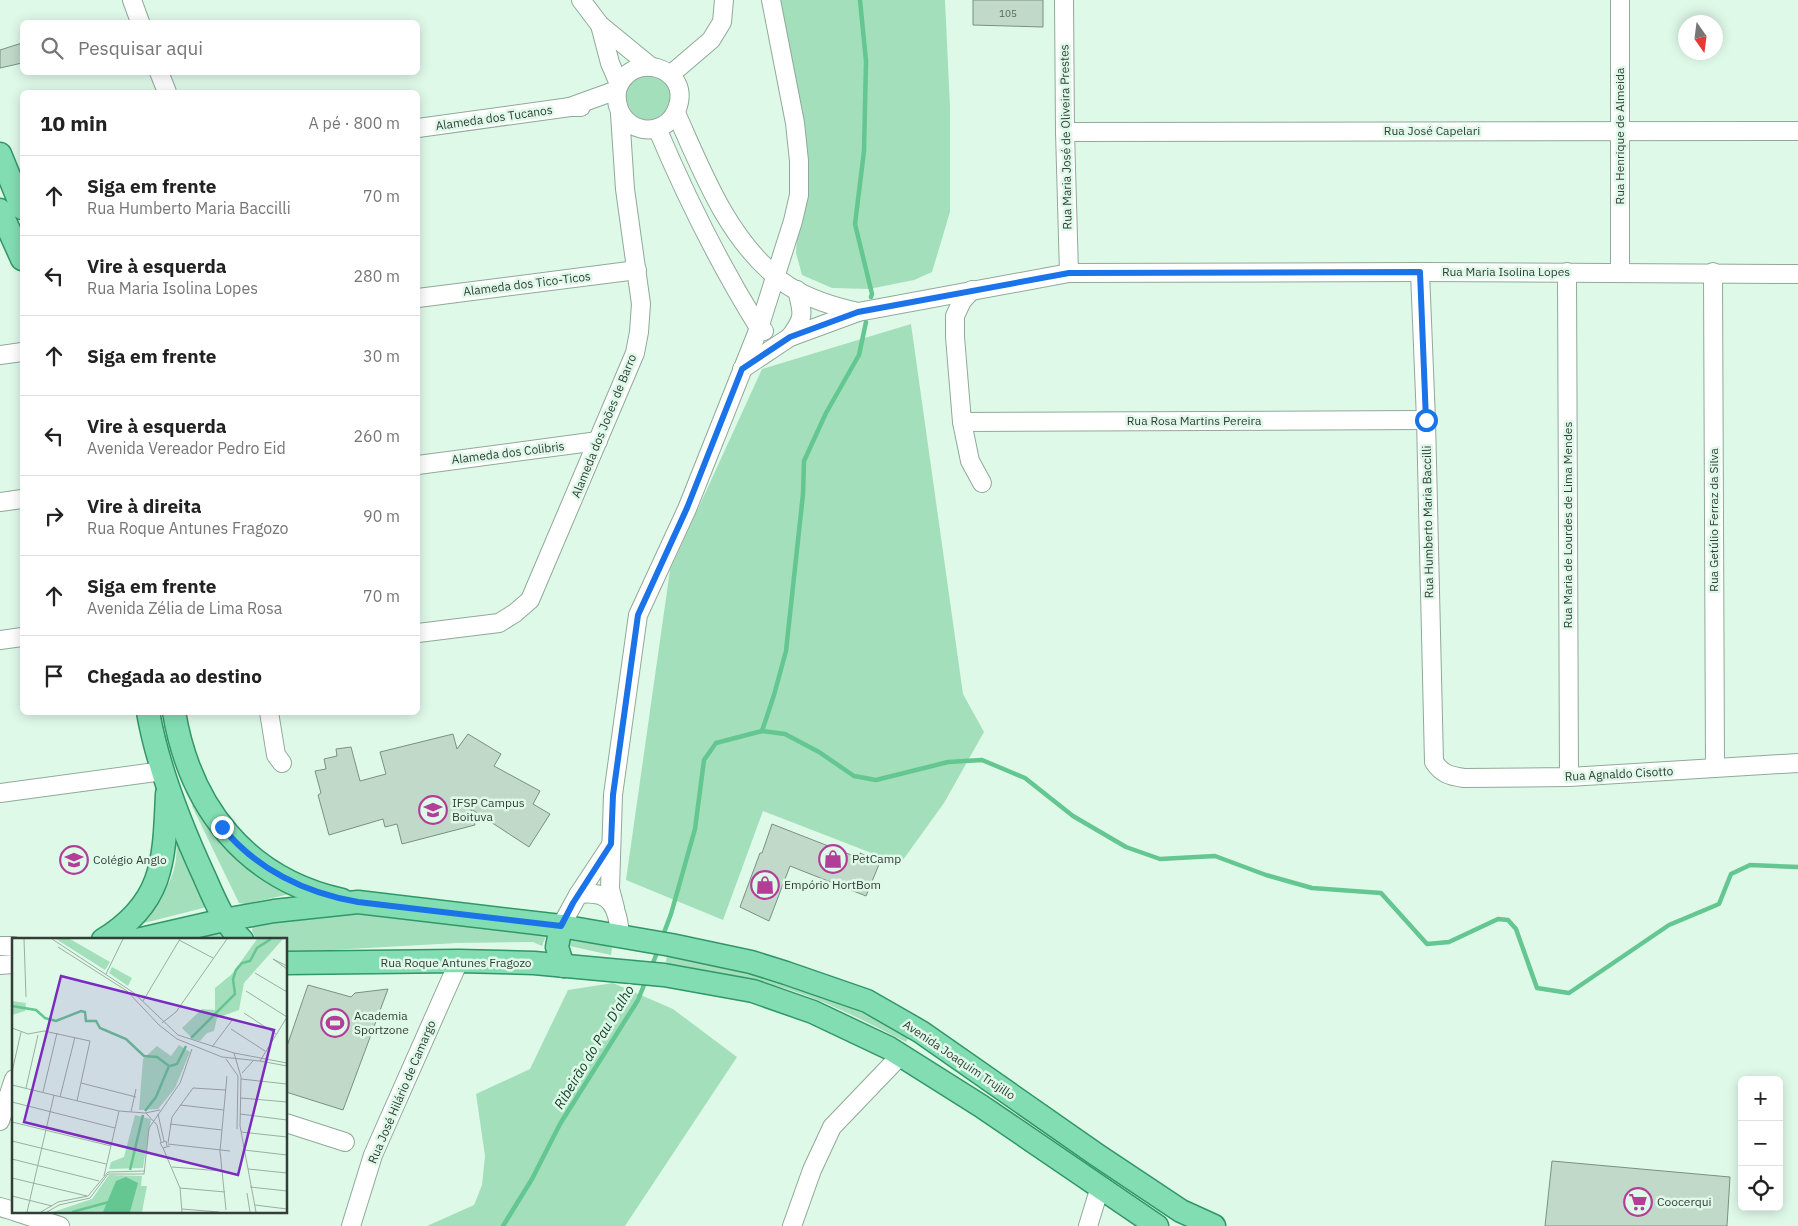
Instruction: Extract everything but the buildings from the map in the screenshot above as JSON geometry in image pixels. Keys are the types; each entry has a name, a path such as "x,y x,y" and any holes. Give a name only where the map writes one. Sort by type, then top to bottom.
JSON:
{"main road":[{"path":"0,154 20,203"},
{"path":"0,210 20,255"},
{"path":"149,715 165,778 192,850 224,920 240,938"},
{"path":"175,715 191,774 198,790 214,816 237,844 266,868 298,885 333,897 358,902 561,926 557,947 563,966"},
{"path":"106,938 133,918 156,882 164,847 165,778"},
{"path":"146,938 274,911 358,902"},
{"name":"Avenida Joaquim Trujillo","path":"561,926 670,945 750,962 786,972 867,1001 928,1036 1097,1155 1181,1211 1214,1226"},
{"path":"618,970 619,954 627,938"},
{"name":"Rua Roque Antunes Fragozo","path":"288,963 458,961 534,963 618,970"},
{"name":"Avenida Joaquim Trujillo","path":"618,970 664,975 753,991 813,1012 889,1048 981,1106 1157,1226"}],"street":[{"path":"135,0 140,20"},
{"path":"581,0 600,25 650,66"},
{"path":"670,75 711,40 722,22 724,0"},
{"path":"627,938 615,908 610,889 611,844 613,795 638,615 687,508 758,328 776,276 799,195 799,161 795,123 771,0"},
{"name":"Rua Maria José de Oliveira Prestes","path":"1064,0 1069,273"},
{"name":"Rua Henrique de Almeida","path":"1620,0 1620,273"},
{"path":"600,25 618,87"},
{"path":"650,66 670,75 676,83 679,103 676,113 665,125 657,128 640,128 625,120 619,111 616,99 618,87 624,76 632,70 650,66"},
{"path":"161,75 166,90"},
{"path":"570,107 618,87"},
{"path":"570,107 619,111"},
{"name":"Alameda dos Tucanos","path":"420,128 570,107"},
{"name":"Alameda dos Joões de Barro","path":"420,634 499,623 515,613 530,600 635,353 641,304 623,164 619,111"},
{"name":"Rua Maria Isolina Lopes","path":"676,113 708,185 741,240 776,276 797,290 835,306 858,312"},
{"path":"623,164 640,128"},
{"path":"657,128 738,294 758,328 769,335 790,337"},
{"name":"Rua José Capelari","path":"1065,132 1798,131"},
{"path":"697,212 717,201"},
{"name":"Alameda dos Tico-Ticos","path":"420,298 637,270"},
{"name":"Rua Humberto Maria Baccilli","path":"1420,272 1426,420 1434,762 1440,771"},
{"name":"Rua Maria de Lourdes de Lima Mendes","path":"1566,272 1569,777"},
{"name":"Rua Maria Isolina Lopes","path":"790,337 858,312 1069,273 1713,272 1798,274"},
{"name":"Rua Getúlio Ferraz da Silva","path":"1713,272 1715,768"},
{"path":"742,369 790,337 800,324 802,317 797,290"},
{"path":"972,290 962,301 955,316 955,337 962,422 970,461 982,483"},
{"path":"0,355 20,352"},
{"name":"Rua Rosa Martins Pereira","path":"962,422 1426,420"},
{"name":"Alameda dos Colibris","path":"420,465 598,441"},
{"path":"0,502 20,499"},
{"path":"0,640 20,637"},
{"path":"269,715 276,755 282,763"},
{"name":"Rua Agnaldo Cisotto","path":"1440,771 1450,776 1464,778 1569,777 1798,763"},
{"path":"0,793 165,778"},
{"path":"561,926 611,844"},
{"path":"578,896 583,893 598,894 604,896 615,908"},
{"name":"Rua José Hilário de Camargo","path":"352,1226 373,1155 458,961"},
{"path":"792,1226 812,1170 832,1127 900,1055"},
{"path":"0,1121 12,1085"},
{"path":"288,1124 345,1142"},
{"path":"1088,1226 1100,1187"},
{"path":"0,1207 12,1211"},
{"path":"21,1214 60,1226"}],"green space":[{"path":"780,0 945,0 950,107 950,212 932,272 914,280 869,289 832,288 802,275 796,253 798,221"},
{"path":"646,72 668,83 672,99 665,115 658,119 642,122 628,114 623,92 626,84"},
{"path":"911,324 963,694 984,732 944,803 900,864 763,811 723,920 626,880 670,570 762,369"},
{"path":"194,804 299,892 245,904 239,903 192,806"},
{"path":"175,835 207,907 144,923 143,921 158,902 170,882 176,860"},
{"path":"315,913 417,913 547,933 542,946 533,942 457,943 295,952 288,951 288,938 256,938 252,931 253,926"},
{"path":"218,928 228,938 172,938"},
{"path":"571,935 613,941 611,955 565,945"},
{"path":"667,951 714,961 838,1000 909,1037 906,1042 835,1007 790,990 760,982 666,964"},
{"path":"613,983 673,1009 737,1057 625,1226 427,1226 474,1205 482,1185 485,1156 476,1094 530,1069 568,990"}],"waterway":[{"path":"860,0 866,61 864,151 855,224 872,294 871,297"},
{"path":"762,731 786,651 803,494 804,461 826,413 859,355 866,322"},
{"path":"662,938 671,914 695,829 704,760 716,743 762,731 785,734 819,752 854,776 876,780 948,762 982,760 1025,778 1073,816 1126,847 1160,859 1215,856 1266,875 1312,888 1381,893 1427,944 1449,942 1498,919 1508,920 1516,929 1537,988 1569,993 1669,925 1719,904 1731,874 1750,865 1798,867"},
{"name":"Ribeirão do Pau D'alho","path":"651,968 658,950"},
{"name":"Ribeirão do Pau D'alho","path":"503,1226 532,1179 560,1124 638,1000 646,980"}],"place":[{"name":"IFSP Campus Boituva","path":"433,810"},
{"name":"PetCamp","path":"833,859"},
{"name":"Colégio Anglo","path":"74,860"},
{"name":"Empório HortBom","path":"765,885"},
{"name":"Academia Sportzone","path":"335,1023"},
{"name":"Coocerqui","path":"1638,1202"}],"route":[{"path":"222,827 237,844 266,868 298,885 333,897 358,902 561,926 573,903 611,844 613,795 638,615 687,508 735,383 742,369 790,337 858,312 1069,273 1420,272 1426,420"}]}
